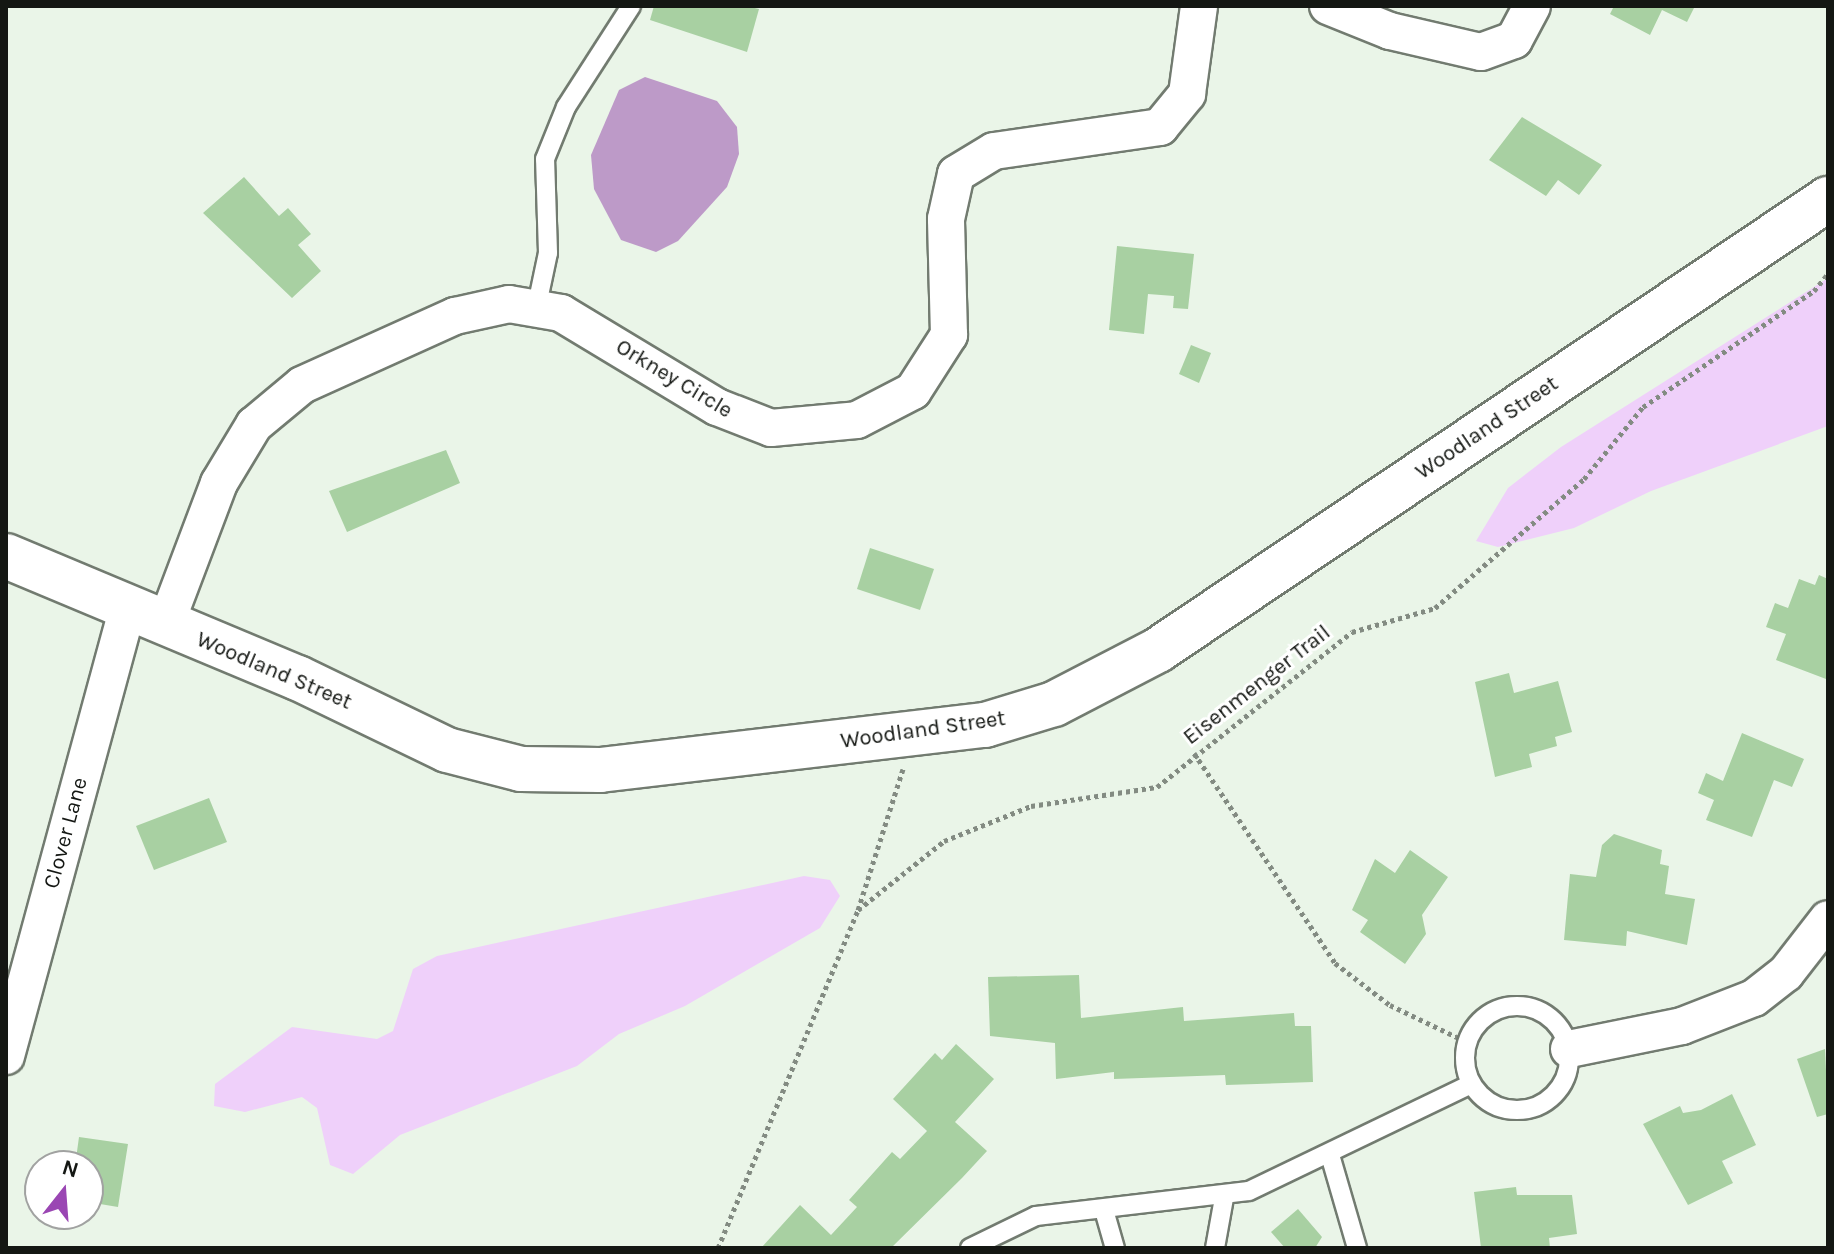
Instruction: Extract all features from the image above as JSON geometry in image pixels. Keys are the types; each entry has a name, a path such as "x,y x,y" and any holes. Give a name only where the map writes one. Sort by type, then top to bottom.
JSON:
{"street":[{"name":"Orkney Circle","path":"537,305 745,421 798,429 877,411 913,391 949,335 946,219 956,174 994,151 1160,127 1187,94 1199,6"},
{"path":"1328,6 1396,19 1499,49 1514,40 1532,6"},
{"name":"Woodland Street","path":"6,556 447,750 521,769 600,770 905,736 1054,704 1158,650 1828,199"},
{"path":"146,618 224,473 277,402 455,316 537,305"},
{"name":"Clover Lane","path":"6,1056 146,618"},
{"path":"1569,1049 1732,1009 1786,973 1828,919"}],"lane":[{"path":"537,305 548,253 545,159 566,107 631,6"},
{"path":"1526,1006 1559,1026 1569,1049 1563,1083 1529,1109 1496,1106 1471,1084 1467,1042 1487,1014 1526,1006"},
{"path":"970,1248 1008,1224 1104,1210 1224,1198 1330,1155 1471,1084"},
{"path":"1330,1155 1357,1248"},
{"path":"1215,1248 1224,1198"},
{"path":"1104,1210 1115,1248"}],"path":[{"name":"Eisenmenger Trail","path":"858,910 944,841 1031,806 1157,787 1194,753 1352,632 1435,608 1584,479 1643,407 1814,291 1828,274"},
{"path":"718,1248 858,910 898,794 905,736"},
{"path":"1194,753 1335,963 1390,1005 1467,1042"}],"shaded area":[{"path":"645,77 717,101 737,127 739,154 727,187 678,241 656,252 621,240 594,189 591,155 619,90"},
{"path":"1828,278 1828,426 1651,491 1574,528 1498,547 1476,541 1508,488 1561,447"},
{"path":"804,876 830,880 840,896 820,928 685,1006 619,1034 577,1066 400,1135 353,1174 330,1165 317,1108 302,1097 245,1112 214,1106 215,1084 292,1027 377,1039 393,1031 413,969 437,956"}],"building":[{"path":"654,6 746,6 759,9 747,52 650,20"},
{"path":"1614,6 1695,6 1687,22 1662,10 1650,35 1610,14"},
{"path":"1522,117 1602,165 1579,195 1558,180 1546,196 1489,160"},
{"path":"244,177 279,216 288,208 311,234 298,245 321,271 292,298 203,213"},
{"path":"1117,246 1194,254 1188,309 1173,308 1174,296 1148,294 1144,334 1109,330"},
{"path":"1191,345 1211,353 1199,383 1179,374"},
{"path":"446,450 460,483 347,532 329,491"},
{"path":"870,548 934,569 920,610 857,589"},
{"path":"1819,575 1828,579 1826,679 1776,660 1786,634 1766,627 1775,603 1788,608 1799,579 1815,585"},
{"path":"1509,673 1514,693 1558,681 1572,732 1555,737 1557,746 1529,754 1532,767 1495,777 1475,682"},
{"path":"1742,733 1804,759 1792,787 1774,780 1752,837 1706,820 1714,800 1698,793 1706,773 1723,781"},
{"path":"209,798 227,842 154,870 136,826"},
{"path":"1614,834 1662,850 1660,864 1669,866 1665,894 1695,899 1687,945 1627,931 1626,946 1564,940 1570,874 1596,877 1602,845"},
{"path":"1410,850 1448,877 1422,915 1426,934 1405,964 1360,932 1368,920 1352,910 1375,859 1395,873"},
{"path":"1079,975 1081,1018 1183,1007 1184,1021 1294,1013 1295,1026 1311,1026 1313,1082 1226,1085 1225,1075 1114,1079 1114,1072 1056,1079 1055,1043 990,1036 988,977"},
{"path":"956,1044 994,1079 955,1122 987,1151 962,1178 891,1248 761,1248 800,1205 831,1235 857,1207 849,1200 892,1152 900,1159 927,1131 893,1099 935,1053 942,1060"},
{"path":"1825,1049 1828,1114 1817,1117 1797,1059"},
{"path":"1732,1094 1756,1145 1722,1161 1733,1183 1688,1205 1643,1124 1680,1106 1683,1113 1701,1110"},
{"path":"79,1137 128,1144 118,1207 104,1205 104,1150 77,1150"},
{"path":"1516,1187 1517,1195 1572,1195 1577,1234 1549,1238 1550,1248 1481,1248 1474,1192"},
{"path":"1298,1209 1322,1237 1315,1248 1285,1248 1271,1232"}]}
